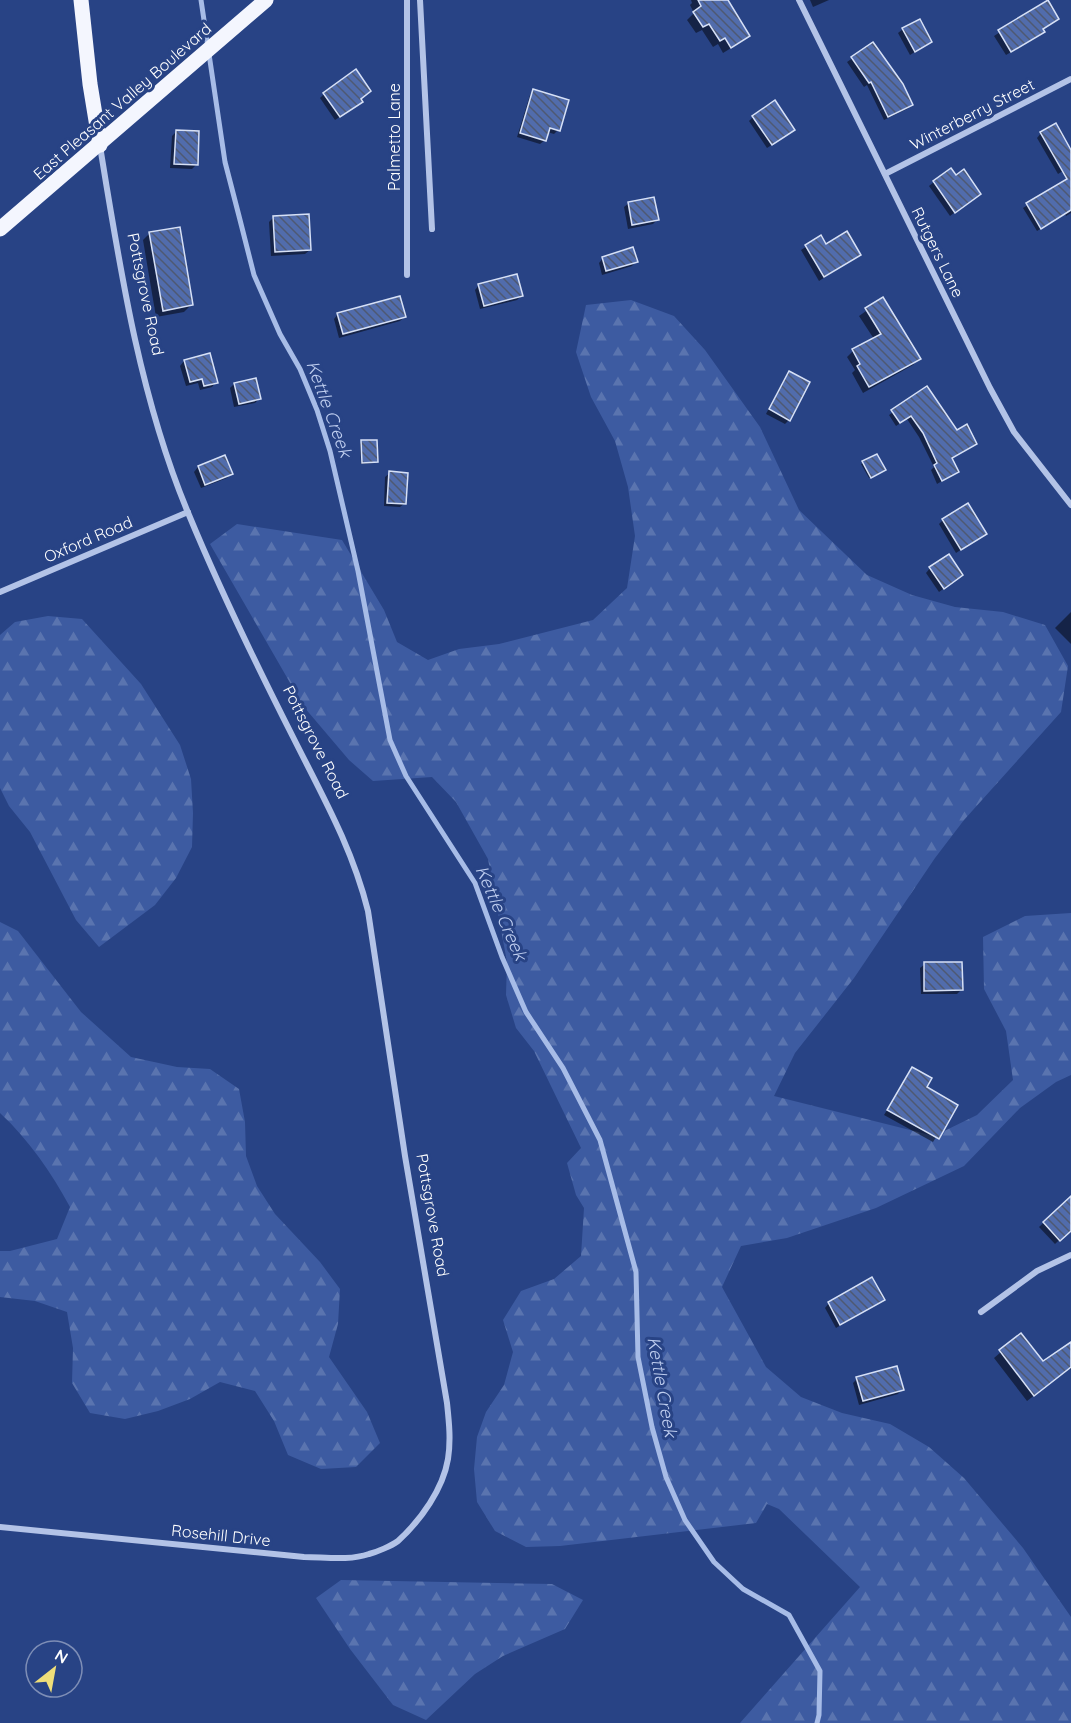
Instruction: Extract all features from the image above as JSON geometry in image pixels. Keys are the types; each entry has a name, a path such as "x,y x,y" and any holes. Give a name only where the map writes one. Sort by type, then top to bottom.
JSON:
{"main road":[{"name":"Pottsgrove Road","path":"81,0 90,84 100,145"},
{"name":"East Pleasant Valley Boulevard","path":"0,229 266,0"}],"street":[{"name":"Palmetto Lane","path":"407,0 407,275"},
{"path":"420,0 432,230"},
{"name":"Rutgers Lane","path":"799,0 990,388 1014,432 1071,505"},
{"name":"Winterberry Street","path":"885,174 1071,79"},
{"name":"Pottsgrove Road","path":"100,145 141,361 160,432 188,512 258,668 340,828 356,866 368,911 405,1156 447,1403 450,1437 448,1461 441,1483 424,1511"},
{"name":"Oxford Road","path":"0,592 188,512"},
{"path":"981,1312 1037,1271 1071,1255"},
{"name":"Rosehill Drive","path":"0,1527 304,1557 343,1558 367,1555 396,1542 424,1511"}],"green space":[{"path":"631,300 674,316 705,350 760,427 799,510 867,575 912,595 955,607 1003,612 1045,625 1068,666 1061,712 964,820 935,858 854,978 795,1053 774,1096 934,1136 977,1115 1013,1080 1006,1031 984,989 983,937 1025,916 1071,913 1071,1075 1056,1082 1020,1108 964,1166 876,1208 787,1238 741,1246 722,1287 766,1367 801,1397 842,1413 890,1424 929,1447 964,1478 1023,1548 1071,1617 1071,1723 740,1723 860,1587 779,1509 767,1504 756,1523 560,1546 526,1547 495,1531 477,1502 474,1469 477,1437 486,1412 504,1385 513,1352 503,1320 521,1291 554,1279 581,1256 584,1208 576,1195 567,1163 581,1148 534,1051 516,1028 506,995 507,962 488,859 456,802 432,777 373,781 349,760 304,707 210,544 237,524 342,540 384,610 397,642 428,660 459,649 499,644 593,620 627,588 635,536 628,487 615,441 591,397 576,352 586,305"},
{"path":"48,616 82,619 141,684 180,745 191,779 192,847 176,878 155,905 99,947 76,920 30,832 9,806 0,788 0,635 15,622"},
{"path":"0,922 18,931 81,1012 131,1057 177,1067 210,1069 239,1089 245,1122 246,1156 257,1186 275,1214 320,1262 340,1289 338,1324 329,1357 367,1412 380,1443 356,1467 321,1469 288,1455 274,1421 255,1391 220,1382 190,1399 158,1411 125,1419 90,1413 72,1383 73,1348 67,1312 35,1301 0,1297 0,1251 10,1251 57,1239 70,1207 39,1157 0,1113"},
{"path":"341,1580 552,1584 583,1600 565,1629 503,1656 475,1674 426,1720 393,1705 350,1649 316,1598"}],"building":[{"path":"698,0 728,0 750,36 731,48 725,38 720,41 709,24 703,27 693,12 701,6"},
{"path":"1048,0 1059,19 1043,29 1045,32 1011,52 998,30"},
{"path":"920,19 932,42 915,52 902,28"},
{"path":"873,42 903,84 913,105 888,117 871,82 869,83 851,57"},
{"path":"356,69 371,91 361,99 363,102 340,117 323,93"},
{"path":"533,89 569,100 560,131 550,128 546,141 520,133"},
{"path":"775,100 795,130 772,145 752,116"},
{"path":"1056,123 1071,150 1071,210 1041,229 1026,203 1067,179 1040,132"},
{"path":"176,130 199,131 198,165 174,164"},
{"path":"951,168 956,175 964,169 981,194 955,213 933,181"},
{"path":"654,197 659,220 632,225 628,202"},
{"path":"309,214 311,250 275,252 273,216"},
{"path":"180,227 193,305 163,311 149,232"},
{"path":"847,231 861,255 824,277 805,245 821,235 826,244"},
{"path":"633,247 638,262 606,271 602,257"},
{"path":"517,274 523,296 484,306 478,284"},
{"path":"400,296 406,317 343,334 337,313"},
{"path":"883,297 921,359 869,387 857,366 860,364 852,349 881,334 865,308"},
{"path":"210,353 218,383 204,386 202,379 190,382 184,360"},
{"path":"789,371 810,382 790,421 769,409"},
{"path":"256,378 261,399 239,404 234,383"},
{"path":"927,386 957,430 967,424 977,444 952,458 959,472 942,481 934,465 937,463 923,433 911,416 900,423 891,410"},
{"path":"361,440 377,440 378,462 362,463"},
{"path":"877,454 886,470 871,478 862,461"},
{"path":"225,455 233,474 205,485 198,466"},
{"path":"389,471 408,473 406,504 387,503"},
{"path":"968,503 987,534 961,550 942,519"},
{"path":"949,554 963,575 944,589 929,567"},
{"path":"924,962 962,962 963,990 924,991"},
{"path":"912,1067 932,1078 927,1087 958,1105 939,1139 887,1110"},
{"path":"1071,1196 1071,1231 1060,1241 1043,1222"},
{"path":"872,1277 885,1300 840,1325 828,1302"},
{"path":"1021,1333 1043,1361 1071,1342 1071,1367 1034,1396 999,1350"},
{"path":"897,1366 904,1390 863,1401 856,1377"}],"waterway":[{"name":"Kettle Creek","path":"201,0 225,162 254,275 280,334 300,369 317,410 330,451 358,571 390,740 406,776 475,883 502,957 526,1012 563,1068 600,1140 636,1272 638,1357 652,1427 666,1477 685,1520 714,1562 743,1589 789,1615 820,1671 817,1723"}]}
